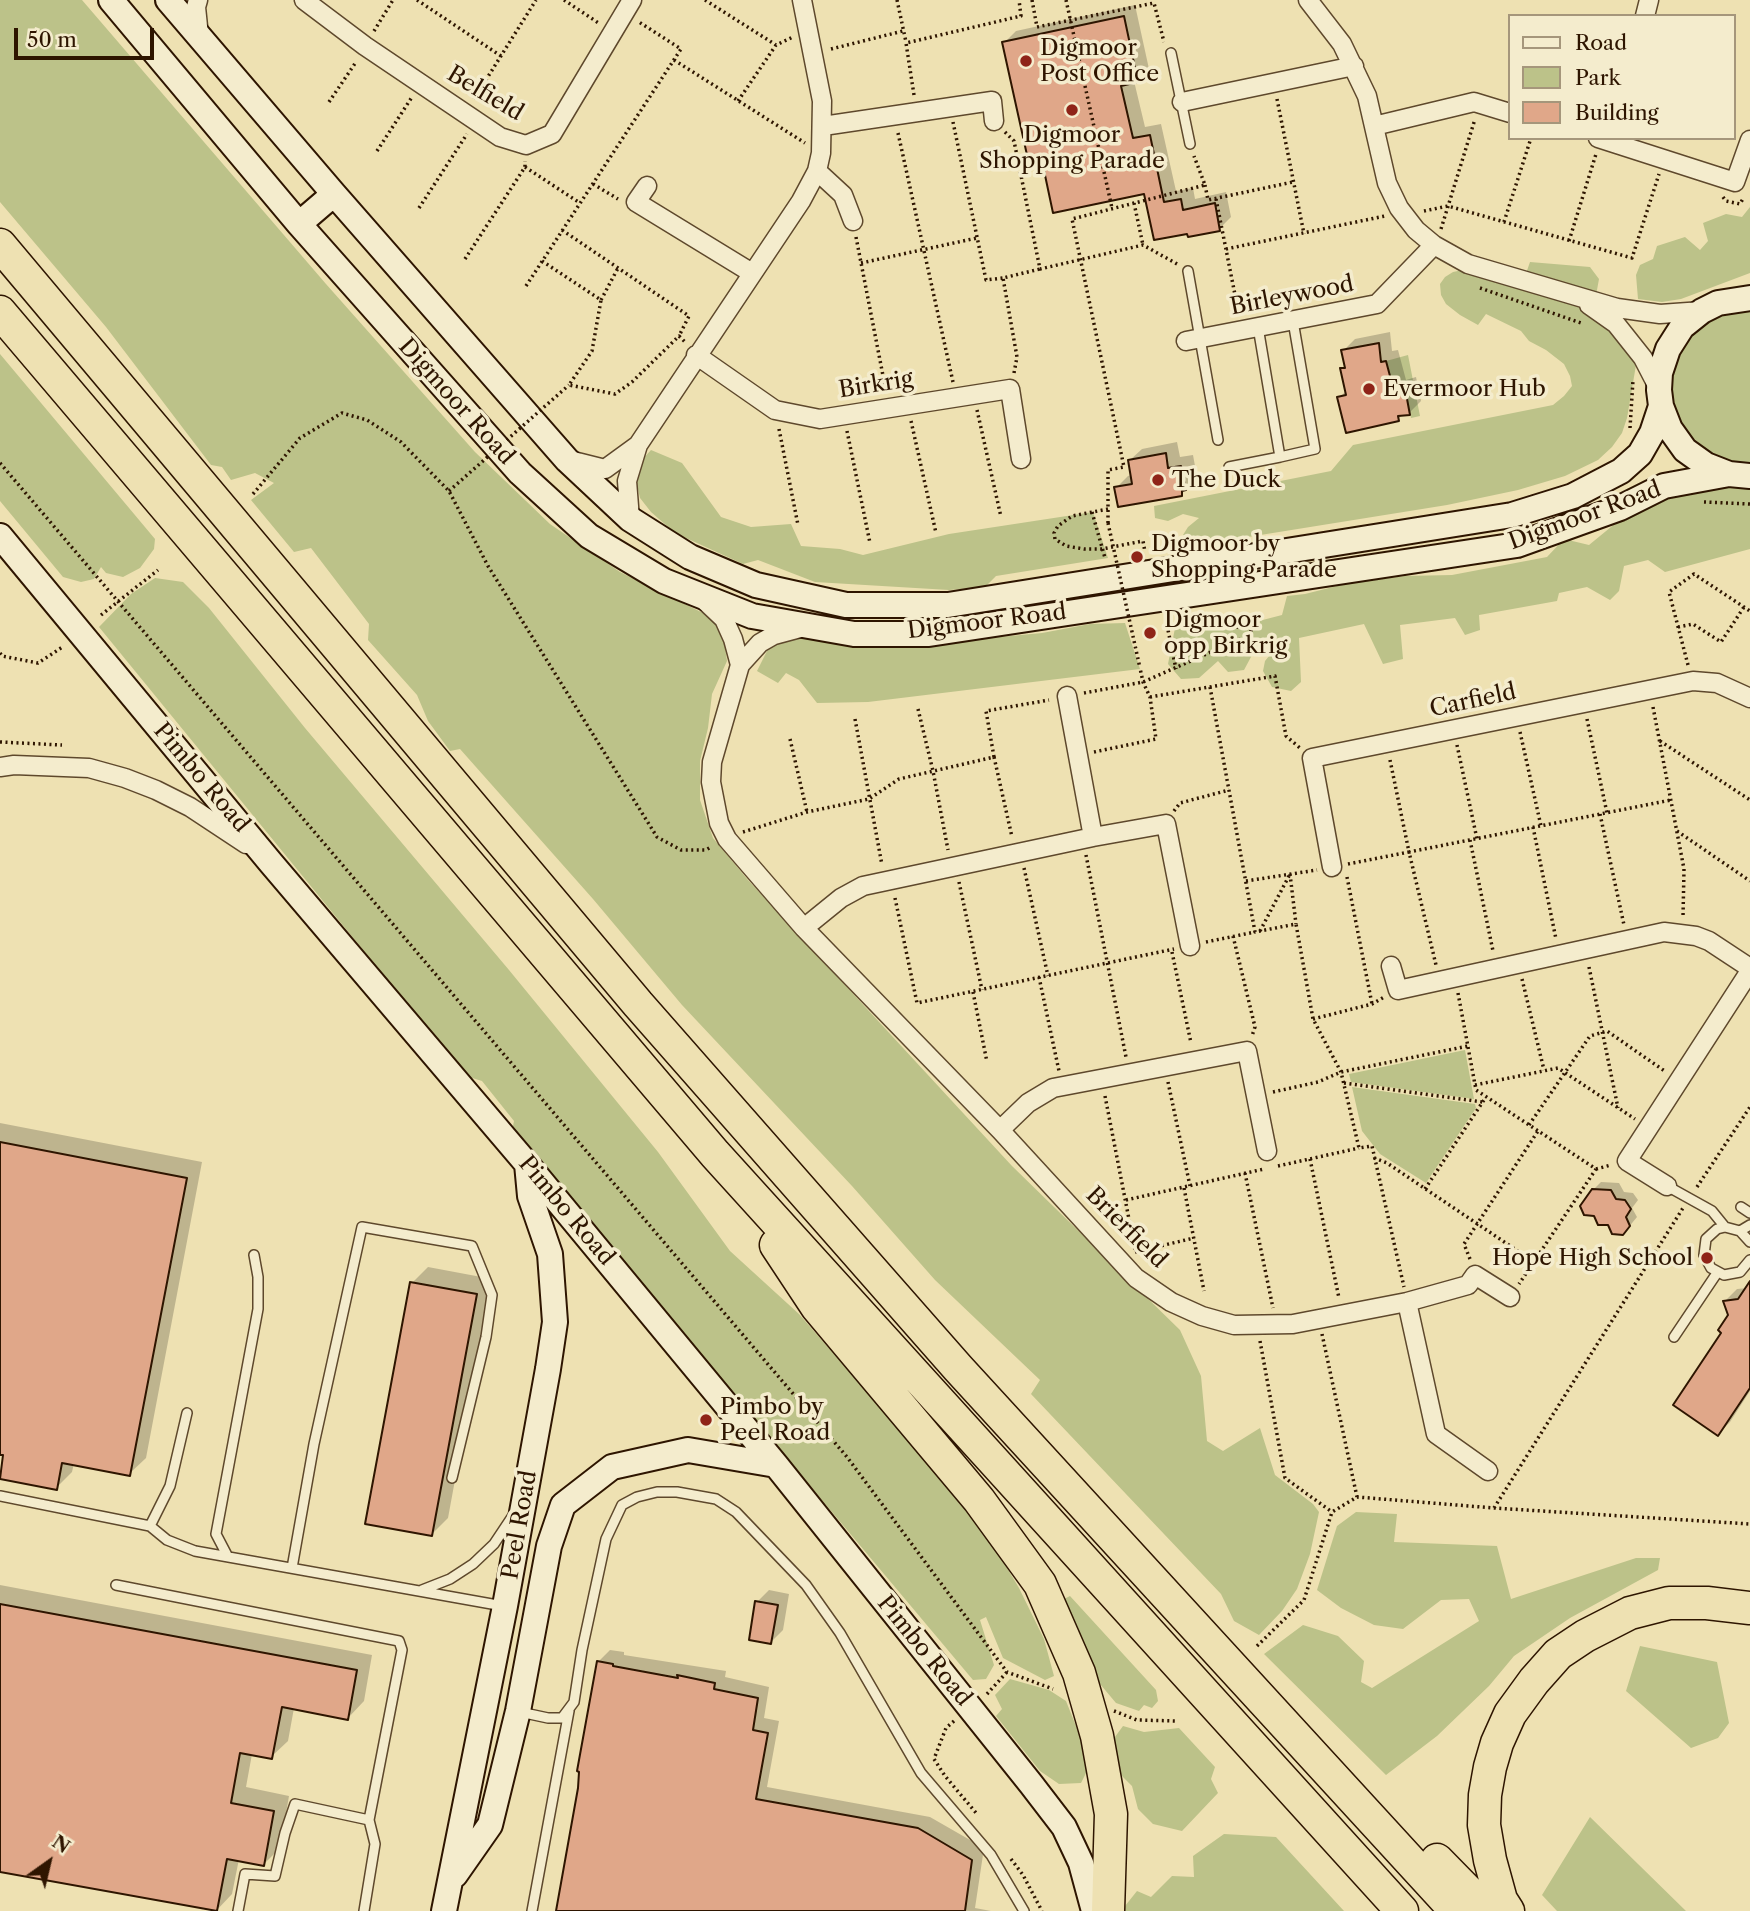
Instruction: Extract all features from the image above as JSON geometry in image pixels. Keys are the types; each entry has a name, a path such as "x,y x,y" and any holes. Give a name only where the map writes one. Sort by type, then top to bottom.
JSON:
{"highway":[{"path":"0,245 638,1004 958,1368 1456,1911"},
{"path":"0,312 715,1154 1402,1911"},
{"path":"715,1154 817,1307 979,1500 1040,1584 1079,1673 1097,1736 1111,1814 1108,1911"},
{"path":"1508,1911 1501,1900 1489,1860 1484,1825 1485,1795 1497,1743 1510,1714 1534,1681 1558,1654 1585,1636 1630,1613 1669,1603 1707,1603 1750,1608"},
{"path":"1260,1695 1399,1821 1487,1911"}],"street":[{"name":"Digmoor Road","path":"111,0 299,224 520,474 589,536 664,581 752,615 854,634 929,634 1517,545 1620,508 1664,486 1740,475"},
{"name":"Digmoor Road","path":"168,0 567,460 630,519 690,556 756,585 846,605 948,605 1512,515 1573,496 1621,471 1640,454 1652,433 1660,398 1660,373 1668,349 1682,327 1702,311"},
{"path":"198,0 196,7 199,36"},
{"name":"Belfield","path":"304,0 365,46 500,137 526,145 552,134 629,6"},
{"path":"630,519 627,481 638,445 802,201 817,171 823,125 822,101 802,0"},
{"path":"1308,0 1342,44 1367,96 1387,183 1416,230 1434,245 1468,264 1617,308 1660,314 1702,311 1718,303 1750,299"},
{"path":"1182,102 1354,66"},
{"path":"823,125 992,101 993,121"},
{"path":"1374,126 1474,102 1508,112"},
{"path":"1608,140 1735,182 1750,140"},
{"path":"817,171 843,195 853,221"},
{"path":"647,186 636,202 752,273"},
{"path":"299,224 334,194"},
{"name":"Birleywood","path":"1193,340 1377,304 1434,245"},
{"path":"1580,299 1615,324 1643,358 1670,429 1685,450 1706,465 1740,475"},
{"name":"Birkrig","path":"696,355 775,410 820,419 1010,389"},
{"path":"1010,389 1021,459"},
{"path":"567,460 605,469 638,445"},
{"name":"Pimbo Road","path":"0,536 776,1465 1063,1827 1081,1863 1094,1911"},
{"path":"701,597 724,619 740,665"},
{"name":"Brierfield","path":"807,627 774,635 760,643 740,665 712,762 714,801 719,823 727,839 804,928 1000,1130 1136,1278 1171,1303 1234,1325 1257,1326 1319,1320 1407,1302 1468,1285 1475,1275"},
{"name":"Carfield","path":"1312,758 1693,681 1717,682 1750,698"},
{"path":"1067,696 1079,755 1088,838"},
{"path":"1312,758 1332,867"},
{"path":"0,767 26,765 89,768 125,778 190,807 225,828 271,863"},
{"path":"804,928 852,891 863,886 1166,824 1190,946"},
{"path":"1391,966 1398,990 1664,932 1683,933 1709,941 1750,969 1627,1161 1667,1186"},
{"path":"1000,1130 1040,1094 1062,1086 1247,1051 1268,1151"},
{"name":"Peel Road","path":"444,1911 505,1606 555,1322 550,1254 530,1196 527,1164"},
{"path":"1475,1275 1510,1297"},
{"path":"1407,1302 1436,1434 1488,1471"},
{"name":"Peel Road","path":"449,1886 490,1825 518,1712 549,1546 563,1505 612,1467 688,1450 776,1465"}],"lane":[{"path":"1171,53 1190,144"},
{"path":"1188,271 1193,340 1218,440"},
{"path":"1229,467 1315,449 1293,321"},
{"path":"1250,329 1280,457"},
{"path":"1667,1186 1712,1211 1725,1227 1741,1231 1750,1242"},
{"path":"1741,1207 1750,1213"},
{"path":"1741,1231 1750,1224"},
{"path":"292,1568 314,1444 362,1227 472,1246 492,1295 486,1337 452,1478"},
{"path":"1725,1227 1711,1234 1704,1247 1706,1262 1717,1273 1732,1275 1740,1272 1750,1260"},
{"path":"228,1556 216,1534 258,1309 258,1278 254,1255"},
{"path":"1674,1337 1717,1273"},
{"path":"150,1526 170,1486 187,1413"},
{"path":"420,1591 450,1579 473,1564 494,1544 510,1521 529,1476"},
{"path":"533,1911 569,1711 574,1702 582,1650 606,1539 622,1505 637,1497 657,1492 677,1492 716,1499 736,1511 806,1585 841,1633 920,1773 991,1855 1024,1911"},
{"path":"0,1496 150,1526 167,1540 195,1550 505,1606"},
{"path":"116,1585 399,1641 402,1650 369,1820 375,1844 365,1911"},
{"path":"518,1712 548,1718 562,1717 569,1711"},
{"path":"238,1911 245,1874 275,1876 295,1804 369,1820"}],"path":[{"path":"329,102 393,0"},
{"path":"417,0 501,56"},
{"path":"419,208 501,56 536,0"},
{"path":"564,0 614,33"},
{"path":"705,0 776,45"},
{"path":"897,0 916,111"},
{"path":"906,43 1021,16 1019,0"},
{"path":"1032,0 1037,27 1153,1 1163,40 1171,53"},
{"path":"1066,0 1112,208"},
{"path":"526,286 681,49 629,6"},
{"path":"738,101 776,45 808,30"},
{"path":"813,54 904,32"},
{"path":"674,60 821,152"},
{"path":"377,151 421,83"},
{"path":"1273,83 1304,234"},
{"path":"1434,245 1440,235 1480,104"},
{"path":"949,107 986,280 1143,245 1188,271"},
{"path":"894,114 923,249 1001,517"},
{"path":"993,121 1014,141 1040,269"},
{"path":"1504,222 1530,140"},
{"path":"1569,241 1605,140"},
{"path":"1190,144 1208,200 1293,182"},
{"path":"465,259 525,167 526,145"},
{"path":"1226,249 1381,218 1402,211 1448,206 1632,258 1663,159"},
{"path":"525,167 580,204"},
{"path":"593,184 618,199 636,202"},
{"path":"1079,755 1156,739 1150,696 1143,682 1108,523 1108,470 1124,467 1072,219 1205,185"},
{"path":"1216,199 1226,249 1250,329"},
{"path":"1134,203 1143,245"},
{"path":"853,221 889,408"},
{"path":"562,230 689,316 679,336 632,382 615,394 569,385"},
{"path":"861,263 977,238"},
{"path":"542,261 601,300"},
{"path":"449,491 569,385 592,351 601,300 618,268"},
{"path":"1003,278 1017,357 1010,389"},
{"path":"1469,282 1493,294 1588,326"},
{"path":"679,336 696,355"},
{"path":"1630,432 1634,373"},
{"path":"908,405 936,533"},
{"path":"775,410 798,525"},
{"path":"253,494 300,438 342,413 367,420 401,442 449,491 488,566 657,836 681,850 705,850 727,839 807,812 869,799 899,779 994,757"},
{"path":"844,415 870,542"},
{"path":"0,463 847,1457 1007,1672 1054,1689"},
{"path":"1694,501 1750,504"},
{"path":"1108,509 1072,516 1058,526 1054,533 1055,539 1066,547 1102,549 1143,541 1145,552"},
{"path":"1092,512 1105,560"},
{"path":"101,615 158,570"},
{"path":"1693,681 1669,592 1694,574 1750,611"},
{"path":"1678,627 1693,624 1721,642 1744,607"},
{"path":"1048,976 994,757 986,711 1143,682 1252,634 1250,627 1195,627 1179,622"},
{"path":"1167,625 1176,669"},
{"path":"1,656 38,663 64,646"},
{"path":"1150,696 1275,676 1286,736 1312,758"},
{"path":"1210,687 1246,881 1258,931"},
{"path":"1650,690 1684,869 1683,933"},
{"path":"1584,703 1607,813"},
{"path":"918,709 982,989"},
{"path":"1517,717 1541,826"},
{"path":"855,719 869,799 917,1003 1296,924"},
{"path":"1453,730 1477,839"},
{"path":"790,740 807,812"},
{"path":"1660,741 1750,800"},
{"path":"0,742 62,745"},
{"path":"1387,744 1409,852 1468,1046 1476,1090 1596,1169 1510,1297"},
{"path":"1166,824 1180,803 1229,790"},
{"path":"1372,1004 1345,865 1671,800"},
{"path":"1600,814 1627,939"},
{"path":"1533,828 1560,954"},
{"path":"1677,831 1750,881"},
{"path":"1088,838 1107,963 1129,1073"},
{"path":"1470,840 1496,968"},
{"path":"1246,881 1332,867"},
{"path":"1290,874 1313,1019 1341,1072 1359,1148"},
{"path":"1258,931 1290,874"},
{"path":"1233,936 1255,1027 1247,1051"},
{"path":"1585,948 1618,1108"},
{"path":"1172,950 1195,1060"},
{"path":"1518,963 1544,1071"},
{"path":"1039,978 1062,1086"},
{"path":"1313,1019 1372,1004 1398,990"},
{"path":"973,992 987,1062"},
{"path":"1529,1125 1590,1036 1607,1031 1679,1081"},
{"path":"1256,1095 1318,1082 1341,1072 1468,1046"},
{"path":"1165,1066 1190,1186"},
{"path":"1475,1085 1558,1068 1648,1128"},
{"path":"1102,1078 1136,1252"},
{"path":"1344,1083 1483,1102"},
{"path":"1425,1189 1486,1097"},
{"path":"1705,1175 1750,1107"},
{"path":"1475,1275 1464,1244 1538,1131"},
{"path":"1126,1200 1372,1146 1407,1302"},
{"path":"1374,1158 1387,1163 1534,1262"},
{"path":"1310,1159 1343,1315"},
{"path":"1245,1173 1277,1325"},
{"path":"1184,1188 1204,1291"},
{"path":"1494,1508 1677,1217"},
{"path":"1116,1257 1194,1238"},
{"path":"1319,1320 1357,1497"},
{"path":"1257,1326 1285,1478 1332,1512"},
{"path":"1257,1646 1304,1601 1332,1512 1357,1497 1750,1524"},
{"path":"987,1695 1007,1672"},
{"path":"1107,1707 1137,1720 1177,1721"},
{"path":"954,1721 946,1728 934,1759 985,1824"},
{"path":"1008,1854 1023,1875 1042,1911"}],"green space":[{"path":"0,0 82,0 326,284 475,452 550,524 620,572 703,613 718,627 724,641 727,661 712,694 700,761 700,800 713,838 748,880 1012,1166 1180,1330 1201,1376 1207,1441 1223,1451 1260,1428 1275,1475 1313,1504 1319,1512 1310,1554 1297,1589 1282,1611 1259,1635 1234,1621 1221,1594 1031,1394 1040,1380 935,1280 852,1186 682,1005 593,899 460,749 450,751 428,721 417,695 368,640 369,624 311,548 294,552 251,500 274,483 255,473 231,480 222,467 211,465 106,327 0,202"},
{"path":"1750,207 1750,273 1681,299 1662,302 1638,299 1636,275 1640,265 1653,259 1657,246 1685,237 1700,250 1708,241 1703,223 1726,214 1742,217"},
{"path":"1530,262 1590,267 1599,279 1593,312 1631,348 1636,365 1627,418 1622,433 1598,460 1565,476 1518,490 1447,505 1223,541 1183,535 1199,518 1183,514 1168,521 1155,518 1154,506 1331,471 1353,445 1553,405 1572,386 1564,364 1529,341 1521,331 1486,314 1478,325 1460,315 1446,304 1441,295 1440,284 1445,277 1453,272 1472,268 1521,288"},
{"path":"1750,311 1750,465 1714,457 1698,445 1684,430 1676,412 1672,392 1673,372 1680,353 1691,337 1706,324 1724,315"},
{"path":"0,354 155,539 154,549 140,568 123,577 106,573 101,567 94,579 81,582 63,577 0,501"},
{"path":"1408,355 1420,416 1411,418 1405,388 1394,391 1386,361"},
{"path":"651,450 682,463 721,517 751,527 791,524 801,546 840,549 863,555 949,534 1093,512 1108,558 996,576 985,587 949,590 815,582 758,560 743,564 675,533 651,512 640,498 636,480 640,462"},
{"path":"1750,487 1750,549 1665,572 1648,560 1624,566 1619,591 1610,600 1587,587 1559,593 1557,601 1479,615 1480,630 1465,635 1455,618 1400,625 1403,659 1383,664 1364,624 1299,638 1301,682 1291,691 1272,687 1263,671 1265,661 1274,650 1259,642 1244,670 1228,672 1218,661 1199,678 1181,679 1168,664 1175,628 1221,619 1255,622 1282,615 1287,596 1345,584 1405,576 1452,575 1547,557 1564,539 1589,545 1639,504 1687,489"},
{"path":"155,578 183,582 209,608 305,728 658,1152 730,1251 799,1314 950,1487 991,1541 1019,1588 1044,1639 1054,1676 1045,1680 1003,1658 986,1617 980,1620 994,1665 986,1679 973,1680 512,1131 514,1121 482,1081 466,1076 99,627 131,594"},
{"path":"1125,623 1140,669 868,702 817,703 799,680 786,673 778,683 757,671 768,649 792,636 935,643 1042,633 1090,624"},
{"path":"1465,1050 1474,1099 1351,1082 1349,1074"},
{"path":"1352,1087 1475,1104 1476,1108 1426,1183 1380,1154 1362,1131"},
{"path":"1356,1512 1397,1514 1394,1542 1497,1546 1511,1599 1636,1558 1660,1558 1658,1570 1570,1618 1514,1656 1489,1686 1437,1736 1386,1775 1264,1654 1303,1625 1338,1636 1364,1661 1361,1682 1372,1688 1479,1621 1469,1599 1441,1600 1403,1629 1374,1625 1341,1608 1317,1590 1337,1526"},
{"path":"1070,1596 1156,1690 1158,1701 1152,1708 1144,1705 1139,1711 1116,1703 1090,1672 1058,1602"},
{"path":"1640,1646 1717,1662 1729,1723 1718,1738 1691,1748 1626,1691"},
{"path":"1010,1679 1049,1690 1066,1701 1080,1736 1087,1771 1081,1783 1059,1784 1040,1771 996,1716 1002,1709 995,1695"},
{"path":"1123,1726 1144,1732 1179,1728 1215,1767 1211,1779 1218,1793 1182,1831 1153,1824 1138,1809 1132,1786 1118,1772 1112,1741"},
{"path":"1590,1817 1686,1911 1557,1911 1542,1895"},
{"path":"1224,1834 1276,1837 1344,1911 1121,1911 1137,1891 1151,1897 1172,1876 1194,1877 1193,1856"}],"building":[{"name":"Digmoor Shopping Parade","path":"1124,16 1138,82 1121,86 1133,138 1150,135 1164,202 1181,199 1183,210 1215,203 1220,231 1154,240 1144,194 1053,213 1042,161 1029,164 1002,42"},
{"name":"Evermoor Hub","path":"1379,343 1381,362 1386,361 1394,391 1405,388 1410,415 1398,416 1399,421 1346,433 1337,397 1346,395 1340,368 1345,368 1341,350"},
{"name":"The Duck","path":"1166,453 1168,468 1181,466 1186,490 1182,491 1182,496 1118,507 1114,487 1132,484 1128,460"},
{"path":"0,1142 187,1178 130,1476 62,1463 57,1490 0,1479 3,1455 0,1455"},
{"path":"1592,1189 1611,1190 1616,1199 1625,1200 1631,1209 1626,1217 1630,1226 1623,1235 1612,1234 1608,1225 1598,1225 1594,1216 1584,1215 1580,1206"},
{"path":"1750,1281 1750,1388 1718,1436 1673,1405 1721,1333 1718,1330 1728,1315 1723,1301 1738,1299"},
{"path":"410,1282 477,1294 432,1536 365,1524"},
{"path":"755,1601 778,1605 771,1644 749,1640"},
{"path":"0,1604 357,1670 348,1720 282,1707 272,1759 240,1753 231,1803 274,1811 264,1866 227,1859 217,1911 0,1872"},
{"path":"597,1661 715,1683 714,1689 758,1698 753,1730 768,1733 756,1799 918,1828 972,1860 965,1911 556,1911"}],"place":[{"name":"Digmoor Post Office","path":"1026,61"},
{"name":"Digmoor Shopping Parade","path":"1072,110"},
{"name":"Evermoor Hub","path":"1369,389"},
{"name":"The Duck","path":"1158,480"},
{"name":"Digmoor by Shopping Parade","path":"1137,557"},
{"name":"Digmoor opp Birkrig","path":"1150,633"},
{"name":"Hope High School","path":"1707,1258"},
{"name":"Pimbo by Peel Road","path":"706,1420"}]}
